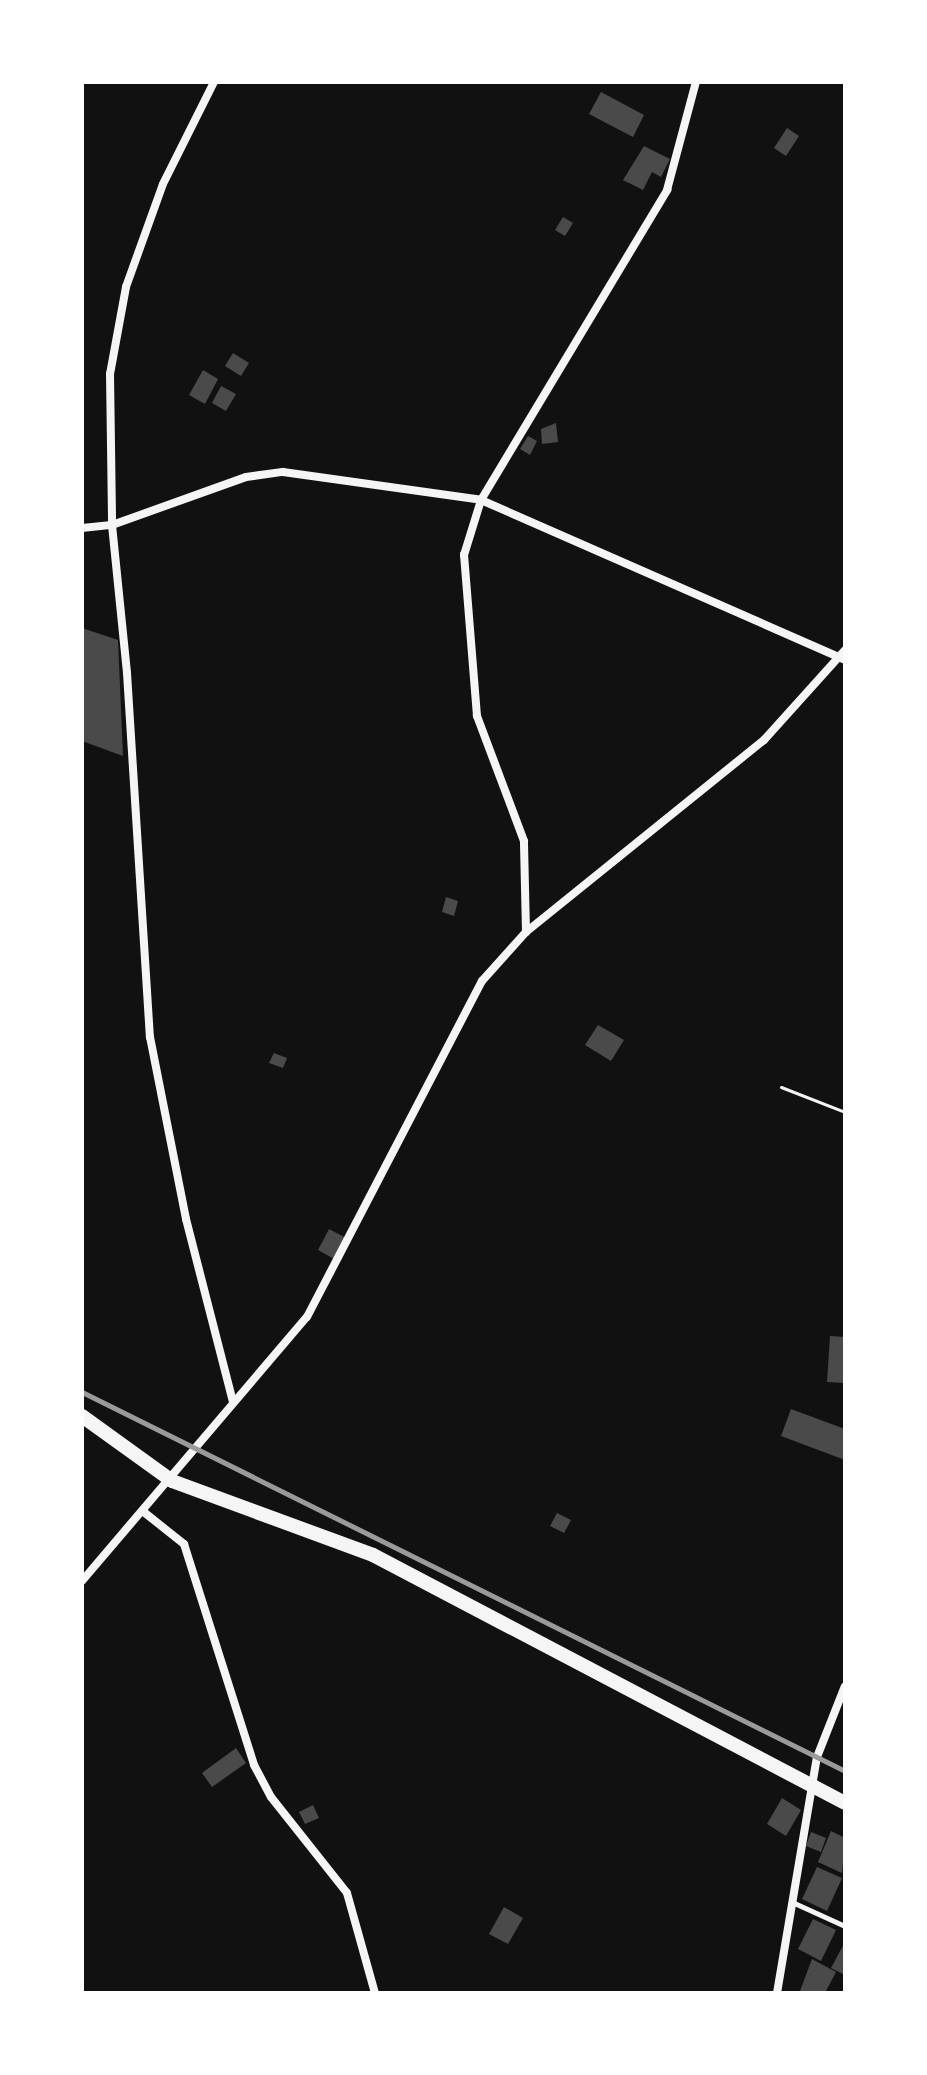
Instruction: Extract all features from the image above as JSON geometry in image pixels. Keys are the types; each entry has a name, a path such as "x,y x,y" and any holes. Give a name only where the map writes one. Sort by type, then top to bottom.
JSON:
{"street":[{"path":"214,82 163,184 126,287 110,374 112,525 127,673 150,1037 186,1219 233,1402"},
{"path":"526,932 524,841 477,716 464,555 481,500 667,190 696,82"},
{"path":"82,528 112,525 246,477 283,472 481,500 843,655 764,740 526,932 477,989 307,1317 233,1402 145,1513 82,1581"},
{"path":"82,1416 172,1481 373,1555 701,1724 813,1790 845,1803"},
{"path":"145,1513 184,1544 254,1765 271,1797 347,1893 375,1993"},
{"path":"777,1993 817,1757 845,1686"}],"lane":[{"path":"792,1902 845,1926"}],"path":[{"path":"781,1087 845,1112"}],"building":[{"path":"601,92 644,115 633,137 589,114"},
{"path":"787,128 799,136 786,156 774,148"},
{"path":"644,146 670,159 661,177 652,172 643,190 623,180"},
{"path":"563,217 573,223 565,236 555,230"},
{"path":"233,353 249,363 241,376 225,366"},
{"path":"203,370 218,379 205,404 189,395"},
{"path":"221,386 236,394 226,411 212,403"},
{"path":"556,423 558,442 542,444 541,429"},
{"path":"528,436 537,441 530,455 520,449"},
{"path":"82,628 118,640 123,756 82,741"},
{"path":"446,897 458,901 454,916 442,912"},
{"path":"598,1025 624,1040 611,1061 585,1045"},
{"path":"274,1053 287,1058 283,1068 269,1063"},
{"path":"329,1229 348,1239 336,1260 318,1250"},
{"path":"830,1336 845,1337 845,1383 827,1382"},
{"path":"791,1409 845,1429 845,1460 781,1436"},
{"path":"557,1513 571,1520 564,1533 550,1526"},
{"path":"236,1748 246,1763 212,1787 202,1773"},
{"path":"782,1798 801,1810 786,1836 767,1824"},
{"path":"313,1805 319,1818 305,1824 299,1812"},
{"path":"831,1831 845,1838 842,1873 818,1862"},
{"path":"811,1832 826,1838 821,1852 806,1846"},
{"path":"817,1867 842,1878 827,1911 802,1899"},
{"path":"504,1907 523,1918 508,1944 489,1934"},
{"path":"813,1919 836,1930 821,1961 798,1949"},
{"path":"845,1942 845,1975 831,1968"},
{"path":"812,1959 836,1972 825,1993 800,1991"}],"railway":[{"path":"82,1392 845,1771"}]}
